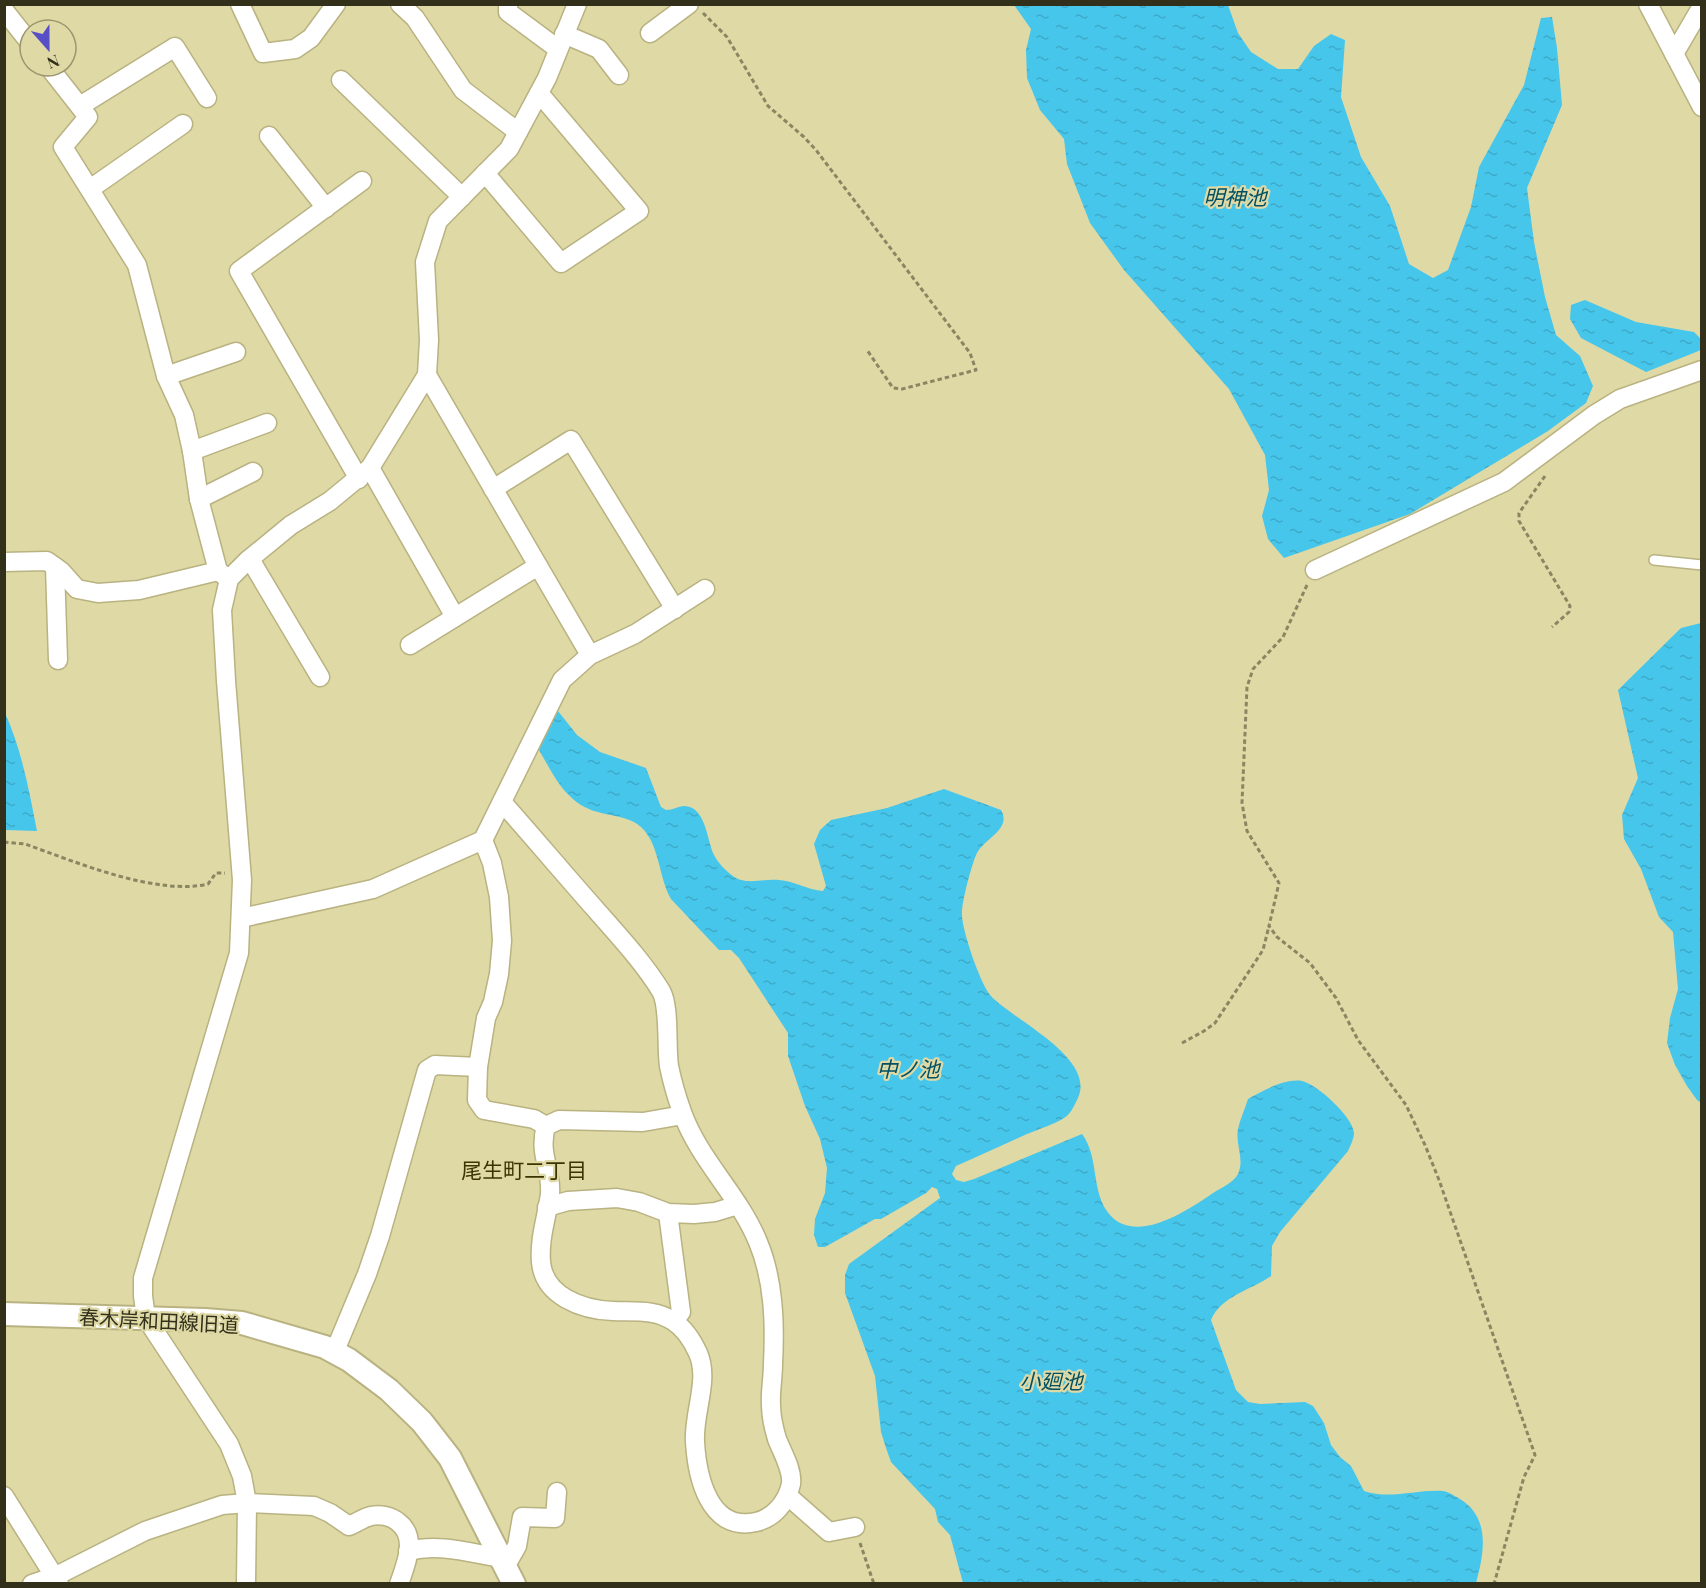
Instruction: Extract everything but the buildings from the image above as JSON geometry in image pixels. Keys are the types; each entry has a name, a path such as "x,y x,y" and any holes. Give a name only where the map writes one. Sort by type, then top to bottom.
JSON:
{"street":[{"path":"240,4 263,53 295,50 311,38 336,4"},
{"path":"400,4 415,18 463,90 518,132"},
{"path":"508,4 508,12 561,42 599,49 619,75"},
{"path":"4,562 47,561 76,589 98,593 139,591 223,575 250,560 291,525 330,501 364,474 427,375 429,340 425,262 438,221 509,149 547,78 577,4"},
{"path":"1648,4 1701,107"},
{"path":"1674,54 1701,6"},
{"path":"650,33 695,7"},
{"path":"4,10 18,28"},
{"path":"80,106 176,47 207,98"},
{"path":"58,78 88,117 63,147 137,265 166,376 184,416 192,450 199,499 223,575 222,610 226,681 242,872 239,953 143,1278 143,1296 146,1318 229,1444 242,1476 247,1503 246,1584"},
{"path":"341,80 462,197"},
{"path":"485,173 561,263 639,211 539,93"},
{"path":"90,189 183,124"},
{"path":"269,136 326,208"},
{"path":"362,181 239,272 455,617"},
{"path":"166,376 236,352"},
{"path":"1315,570 1504,482 1594,415 1620,399 1701,370"},
{"path":"427,375 590,656"},
{"path":"192,450 267,423"},
{"path":"493,489 571,440 675,609"},
{"path":"199,499 253,472"},
{"path":"250,560 321,677"},
{"path":"410,645 538,566"},
{"path":"55,567 58,660"},
{"path":"241,918 373,889 483,840 562,680 590,656 635,634 705,589"},
{"path":"502,802 619,936 664,994 669,1066 683,1114 701,1150 749,1221 760,1246 768,1278 774,1320 771,1406 776,1436 792,1479 788,1496 772,1515 754,1522 734,1522 720,1515 709,1502 700,1478 694,1440 703,1371 699,1355 687,1334 674,1322 652,1312 612,1311 583,1306 560,1296 548,1283 542,1265 542,1243 550,1187 541,1143 546,1126 559,1120 643,1122 683,1114"},
{"path":"483,840 492,862 500,897 502,941 497,983 493,1002 486,1018 478,1067 477,1100 484,1110 534,1119 546,1126"},
{"path":"334,1353 367,1274 380,1236 427,1070 435,1065 478,1067"},
{"path":"548,1207 568,1201 617,1198 639,1202 668,1213 716,1212 738,1205"},
{"path":"668,1213 681,1312 674,1322"},
{"name":"春木岸和田線旧道","path":"4,1314 242,1323 325,1347 349,1360 389,1390 437,1439 450,1458 507,1569"},
{"path":"408,1551 425,1547 447,1548 507,1569 517,1546 522,1517 555,1518 557,1491"},
{"path":"4,1496 57,1580"},
{"path":"788,1496 829,1532 855,1527"},
{"path":"32,1584 57,1580 145,1531 222,1505 247,1503 314,1506 330,1513 349,1526 373,1515 391,1517 404,1527 410,1544 399,1584"}],"lane":[{"path":"1654,560 1701,565"}],"path":[{"path":"695,7 727,37 768,106 816,150 970,353 976,370 902,389 893,388 867,350"},
{"path":"1545,475 1519,513 1519,521 1570,606 1569,612 1552,627"},
{"path":"1182,1043 1215,1023 1263,950 1280,883 1247,831 1242,804 1247,687 1253,669 1283,638 1315,570"},
{"path":"4,842 25,844 150,885 194,887 208,884 216,873 242,872"},
{"path":"1269,926 1277,937 1310,963 1336,998 1358,1040 1406,1106 1425,1144 1439,1180 1535,1455 1524,1477 1494,1584"},
{"path":"855,1527 874,1584"}],"water":[{"name":"明神池","path":"1014,5 1228,5 1238,33 1251,52 1278,69 1298,69 1314,46 1331,34 1345,40 1341,97 1361,157 1390,206 1409,264 1433,278 1448,270 1471,207 1479,167 1524,85 1541,18 1552,17 1562,105 1527,188 1534,242 1545,297 1556,335 1580,356 1593,386 1586,403 1548,431 1410,514 1284,558 1268,539 1262,516 1269,490 1265,455 1229,389 1124,270 1090,223 1067,164 1064,139 1040,110 1027,78 1026,50 1031,29"},
{"path":"1585,300 1636,322 1694,332 1701,339 1701,350 1646,372 1581,338 1570,319 1571,305"},
{"path":"1701,623 1701,1103 1687,1086 1675,1065 1667,1043 1670,1018 1678,989 1673,932 1659,917 1641,869 1624,839 1622,815 1638,778 1618,690 1681,628"},
{"name":"小廻池","path":"558,711 577,735 600,752 646,768 661,807 666,810 684,806 697,812 705,825 714,855 722,867 744,881 785,881 823,891 826,886 814,844 820,830 831,820 887,808 944,789 1001,810 1003,823 977,853 967,884 962,915 969,945 977,970 991,996 1065,1055 1076,1070 1081,1085 1077,1100 1066,1117 956,1166 952,1174 956,1180 964,1182 974,1179 1082,1134 1088,1143 1100,1196 1110,1215 1121,1223 1134,1227 1148,1226 1162,1222 1190,1208 1236,1177 1241,1163 1238,1129 1248,1099 1288,1081 1302,1081 1316,1088 1333,1102 1352,1126 1354,1135 1348,1151 1280,1232 1272,1246 1271,1276 1229,1299 1211,1320 1236,1390 1248,1402 1260,1404 1305,1402 1313,1406 1324,1423 1331,1445 1351,1466 1364,1491 1384,1495 1443,1491 1450,1493 1470,1507 1477,1516 1483,1537 1483,1549 1476,1583 963,1583 950,1535 938,1522 935,1509 891,1462 881,1432 875,1376 845,1293 845,1275 849,1264 940,1198 937,1189 932,1187 926,1193 881,1219 875,1219 825,1247 818,1247 814,1235 815,1219 825,1193 827,1168 820,1139 805,1106 788,1056 788,1033 739,958 731,950 719,950 671,899 653,846 644,830 632,821 589,809 572,798 559,784 539,750 551,720"},
{"path":"5,713 20,756 37,831 5,830"}],"district":[{"name":"尾生町二丁目","path":"524,1169"}],"water label":[{"name":"中ノ池","path":"908,1068"}]}
